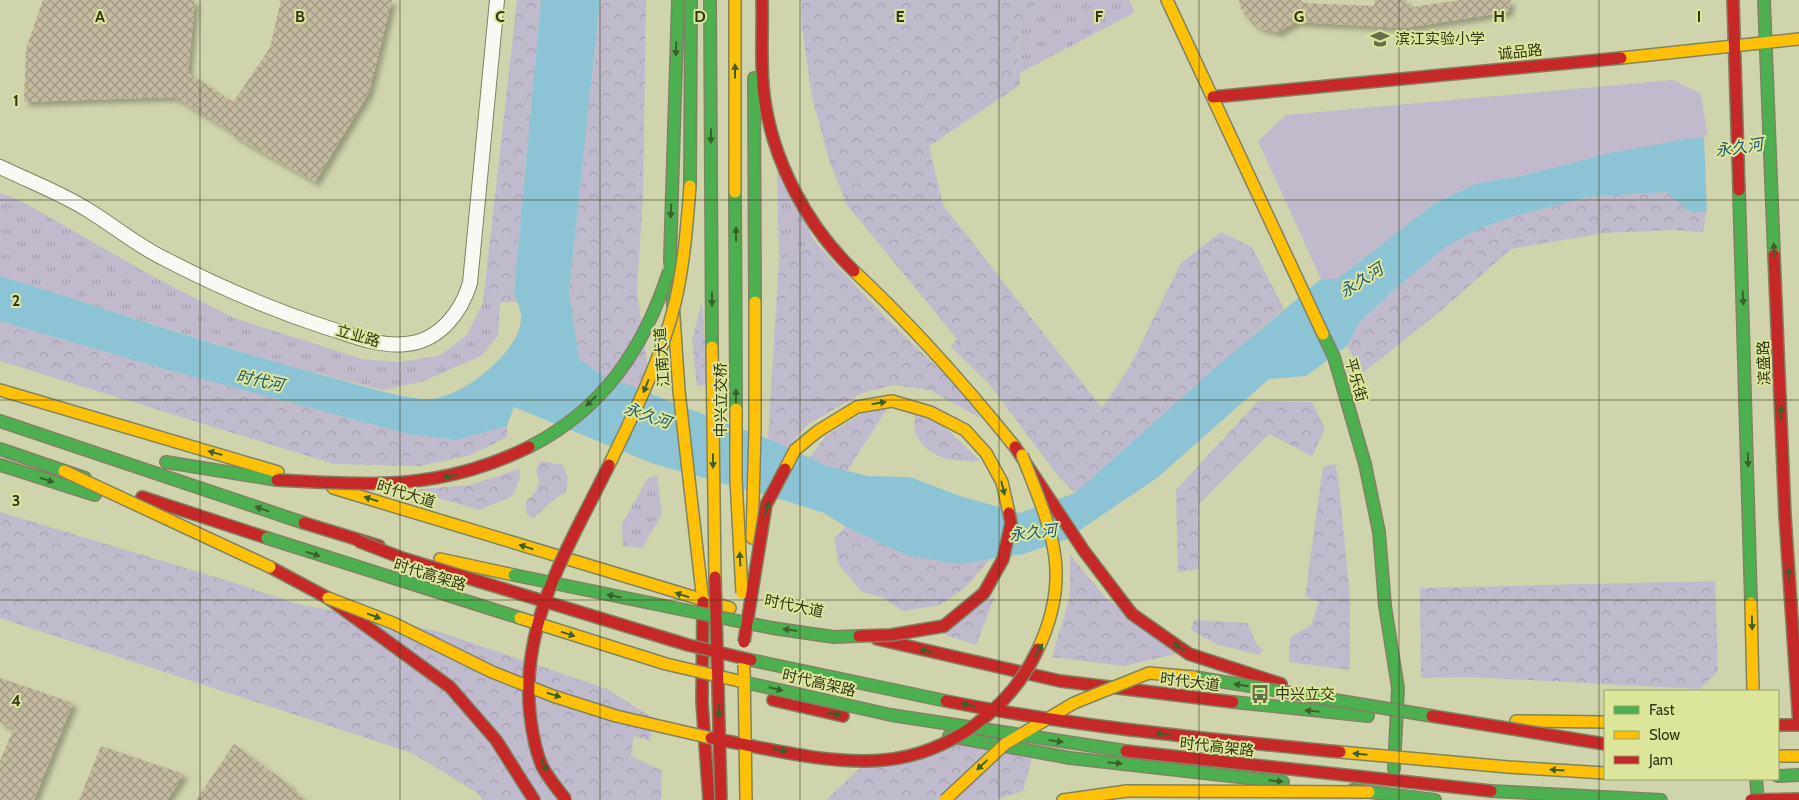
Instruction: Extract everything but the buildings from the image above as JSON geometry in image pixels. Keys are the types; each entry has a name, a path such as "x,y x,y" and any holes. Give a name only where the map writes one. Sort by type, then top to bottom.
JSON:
{"main road":[{"name":"江南大道","path":"678,0 670,259 679,391 703,601 704,680 702,702 709,800"},
{"path":"566,800 543,767 532,731 526,698 527,663 532,638 558,567 642,396 672,316 683,272 690,186 691,0"},
{"name":"中兴立交桥","path":"710,0 713,482 719,800"},
{"name":"中兴立交桥","path":"735,0 736,479 744,642 746,800"},
{"path":"754,0 755,430 751,559 746,611 753,695 754,800"},
{"path":"762,0 764,95 776,150 813,224 851,268 902,316 961,380 1022,455 1084,551 1132,614 1189,654 1324,698"},
{"name":"平乐街","path":"1167,0 1303,287 1334,357 1365,464 1379,532 1385,606 1398,688 1392,797"},
{"name":"滨盛路","path":"1734,0 1753,690"},
{"name":"滨盛路","path":"1764,0 1785,516 1799,725"},
{"name":"诚品路","path":"1213,97 1766,44 1799,39"},
{"path":"0,420 186,468 277,480 404,483 457,475 503,460 547,436 584,408 612,380 637,347 660,299 677,246 690,186"},
{"name":"时代大道","path":"0,390 372,499 703,601 1060,680 1200,699 1396,719 1604,722"},
{"path":"358,541 523,578 724,618 743,622 753,624 762,626 772,628 834,637 891,635 944,626 984,593 1003,558 1010,523 1002,482 986,453 965,430 930,412 892,401 856,407 818,430 794,450 766,505 760,549 758,558 749,614 747,623 746,632 744,642"},
{"name":"时代高架路","path":"0,420 411,560 688,645 787,668 1012,714 1140,732 1508,767 1604,773"},
{"name":"时代高架路","path":"0,449 380,576 666,664 872,711 1018,736 1142,754 1492,791 1661,800"},
{"path":"64,470 235,549 328,598 400,627 468,662 525,686 594,708 742,744 821,757 885,760 927,749 966,731 1000,705 1023,678 1048,634 1056,599 1056,561 1050,524 1039,503 1022,455"},
{"path":"0,465 656,671 704,680 809,710 1070,758 1392,797 1435,800"},
{"path":"328,598 450,687 496,740 534,800"},
{"path":"945,800 1005,744 1074,703 1149,673 1192,677 1604,744"},
{"path":"1779,724 1799,725"},
{"path":"1779,756 1799,756"},
{"path":"1779,776 1799,775"},
{"path":"1756,780 1758,800"},
{"path":"719,800 734,785 746,800"},
{"path":"1102,800 1127,791"},
{"path":"1063,800 1127,791 1492,791"},
{"path":"1751,800 1799,799"}],"street":[{"name":"立业路","path":"0,167 86,209 164,259 275,310 372,342 407,344 426,338 440,330 454,317 465,301 470,283 497,0"}],"green space":[{"path":"517,0 541,0 514,293 517,302 483,303"},
{"path":"600,0 646,0 643,192 637,292 652,395 604,376 579,359 569,291"},
{"path":"801,0 1039,0 1018,26 1020,85 929,146 943,205 1102,408 1130,366 1181,263 1221,232 1252,247 1284,309 1075,493 1058,476 990,385 951,347 957,339 847,205 830,163 812,97 802,27"},
{"path":"1039,0 1129,0 1135,12 1020,73 1018,26"},
{"path":"1673,80 1701,94 1708,137 1610,153 1521,176 1478,183 1435,203 1337,279 1321,279 1258,141 1286,115"},
{"path":"777,170 815,242 779,261"},
{"path":"1667,192 1690,212 1706,212 1703,232 1674,230 1605,233 1511,249 1443,309 1363,373 1347,346 1359,323 1396,288 1447,246 1481,228 1518,215 1588,197"},
{"path":"0,193 21,201 152,276 234,318 362,359 399,362 439,356 467,335 483,303 500,302 498,336 481,356 424,381 383,390 274,362 0,276"},
{"path":"815,242 883,315 968,397 980,418 930,390 893,385 862,393 807,425 787,448 768,439 779,261"},
{"path":"702,302 708,385 697,386 692,340"},
{"path":"0,321 164,369 408,434 456,440 507,426 507,437 471,455 420,466 334,464 0,361"},
{"path":"1258,401 1312,402 1325,429 1312,456 1269,434 1199,504 1199,569 1178,572 1176,490"},
{"path":"868,410 886,410 847,471 827,466 809,458 826,436"},
{"path":"915,414 931,414 980,461 961,461 943,457 927,449 915,432"},
{"path":"541,461 563,465 568,478 566,492 553,500 533,519 527,515 526,502 536,491 539,481 536,469"},
{"path":"1335,464 1338,475 1350,597 1350,670 1289,662 1290,638 1311,625 1319,602 1305,597 1323,467"},
{"path":"519,469 520,479 512,496 480,510 411,490 470,485"},
{"path":"657,476 662,514 642,548 623,546 622,524 648,478"},
{"path":"0,512 238,584 297,604 437,631 607,689 653,718 650,741 634,736 631,756 662,771 661,800 483,800 476,792 412,753 0,618"},
{"path":"846,527 906,555 990,559 966,587 940,605 903,611 882,597 862,592 839,565 834,538"},
{"path":"1070,555 1104,596 1176,654 1124,666 1052,657 1070,596"},
{"path":"1715,581 1718,671 1700,689 1470,677 1421,678 1420,588"},
{"path":"995,596 976,645 934,631"},
{"path":"1194,620 1247,623 1256,643 1263,650 1259,655 1216,644 1191,630"},
{"path":"961,743 1032,758 1023,791 995,800 826,800 863,765"}],"water":[{"path":"541,0 600,0 569,291 579,359 604,376 773,441 827,466 868,476 910,477 960,496 1020,513 1075,493 1215,368 1321,279 1337,279 1435,203 1478,183 1521,176 1610,153 1686,139 1799,128 1799,194 1706,212 1690,212 1667,192 1588,197 1518,215 1481,228 1447,246 1396,288 1359,323 1347,346 1306,376 1269,379 1157,478 1065,540 1023,554 958,564 906,555 846,527 824,513 654,464 514,407 507,426 456,440 408,434 164,369 0,321 0,276 241,352 388,393 414,398 439,398 470,384 499,360 510,346 518,332 521,319 520,309 514,293"}],"pier":[{"path":"1799,125 1799,197 1707,214 1704,135"}],"traffic: fast":[{"path":"674,317 670,259 678,0"},
{"path":"690,186 691,0"},
{"path":"710,0 712,347"},
{"path":"1764,0 1774,255"},
{"path":"754,78 755,302"},
{"path":"1739,190 1751,603"},
{"path":"735,192 736,409"},
{"path":"529,447 556,432 579,414 600,395 618,374 647,326 669,271"},
{"path":"1323,334 1334,357 1365,464 1379,532 1385,606 1398,688 1394,769"},
{"path":"0,421 304,523"},
{"path":"0,449 85,478"},
{"path":"166,462 277,480"},
{"path":"0,465 95,495"},
{"path":"267,538 520,618"},
{"path":"514,575 772,628 834,637 859,636"},
{"path":"751,660 946,701"},
{"path":"1194,677 1432,716"},
{"path":"739,681 891,715 1126,751"},
{"path":"1233,702 1368,716"},
{"path":"949,736 1070,758 1283,782"},
{"path":"1779,776 1799,775"},
{"path":"1756,780 1758,800"},
{"path":"1353,790 1435,800"},
{"path":"1491,791 1661,800"}],"traffic: slow":[{"path":"735,0 735,192"},
{"path":"1167,0 1323,334"},
{"path":"1621,58 1799,39"},
{"path":"609,465 646,386 669,324 681,274 690,186"},
{"path":"854,271 938,356 1015,447"},
{"path":"752,538 755,430 755,302"},
{"path":"674,317 679,391 703,602"},
{"path":"712,347 715,577"},
{"path":"0,390 278,472"},
{"path":"785,469 795,450 818,431 857,407 892,401 930,412 965,430 986,453 1002,482 1009,513"},
{"path":"736,409 736,479 742,593"},
{"path":"1022,455 1049,528 1054,550 1056,573 1055,597 1049,622 1038,649"},
{"path":"64,471 270,567"},
{"path":"333,488 730,608"},
{"path":"440,559 514,575"},
{"path":"328,598 393,623 492,672 553,696 616,716 711,738"},
{"path":"1751,603 1753,690"},
{"path":"520,618 666,664 739,681"},
{"path":"744,665 746,800"},
{"path":"945,800 1005,744 1074,703 1149,673 1194,677"},
{"path":"1516,721 1604,722"},
{"path":"1340,752 1508,767 1604,773"},
{"path":"1779,756 1799,756"},
{"path":"1063,800 1127,791"},
{"path":"1127,791 1369,792"}],"traffic: jam":[{"path":"762,0 764,95 775,144 794,190 807,213 821,234 854,271"},
{"path":"1733,0 1739,190"},
{"path":"1213,97 1621,58"},
{"path":"1774,255 1785,516 1799,725"},
{"path":"277,480 344,483 406,482 466,471 497,461 529,447"},
{"path":"1015,447 1084,551 1132,614 1189,654 1281,684"},
{"path":"566,800 550,779 537,754 530,714 529,680 533,647 540,615 551,585 564,554 609,465"},
{"path":"744,642 766,505 785,469"},
{"path":"142,497 267,538"},
{"path":"859,636 891,635 944,626 984,593 1003,559 1011,523 1009,513"},
{"path":"304,523 379,546"},
{"path":"358,541 402,558 688,645 751,660"},
{"path":"270,567 328,598 450,687 496,740 534,800"},
{"path":"715,577 721,800"},
{"path":"703,602 702,702 709,800"},
{"path":"877,639 1060,681 1233,702"},
{"path":"711,738 820,758 863,761 908,756 955,738 976,724 1012,690 1038,649"},
{"path":"773,700 843,716"},
{"path":"946,701 1093,725 1340,752"},
{"path":"1432,716 1604,744"},
{"path":"1779,725 1799,725"},
{"path":"1126,751 1491,791"},
{"path":"1751,800 1799,799"}],"place":[{"name":"滨江实验小学","path":"1380,39"},
{"name":"中兴立交","path":"1260,694"}],"water label":[{"name":"永久河","path":"1739,147"},
{"name":"永久河","path":"1361,280"},
{"name":"时代河","path":"260,380"},
{"name":"永久河","path":"648,415"},
{"name":"永久河","path":"1033,532"}]}
